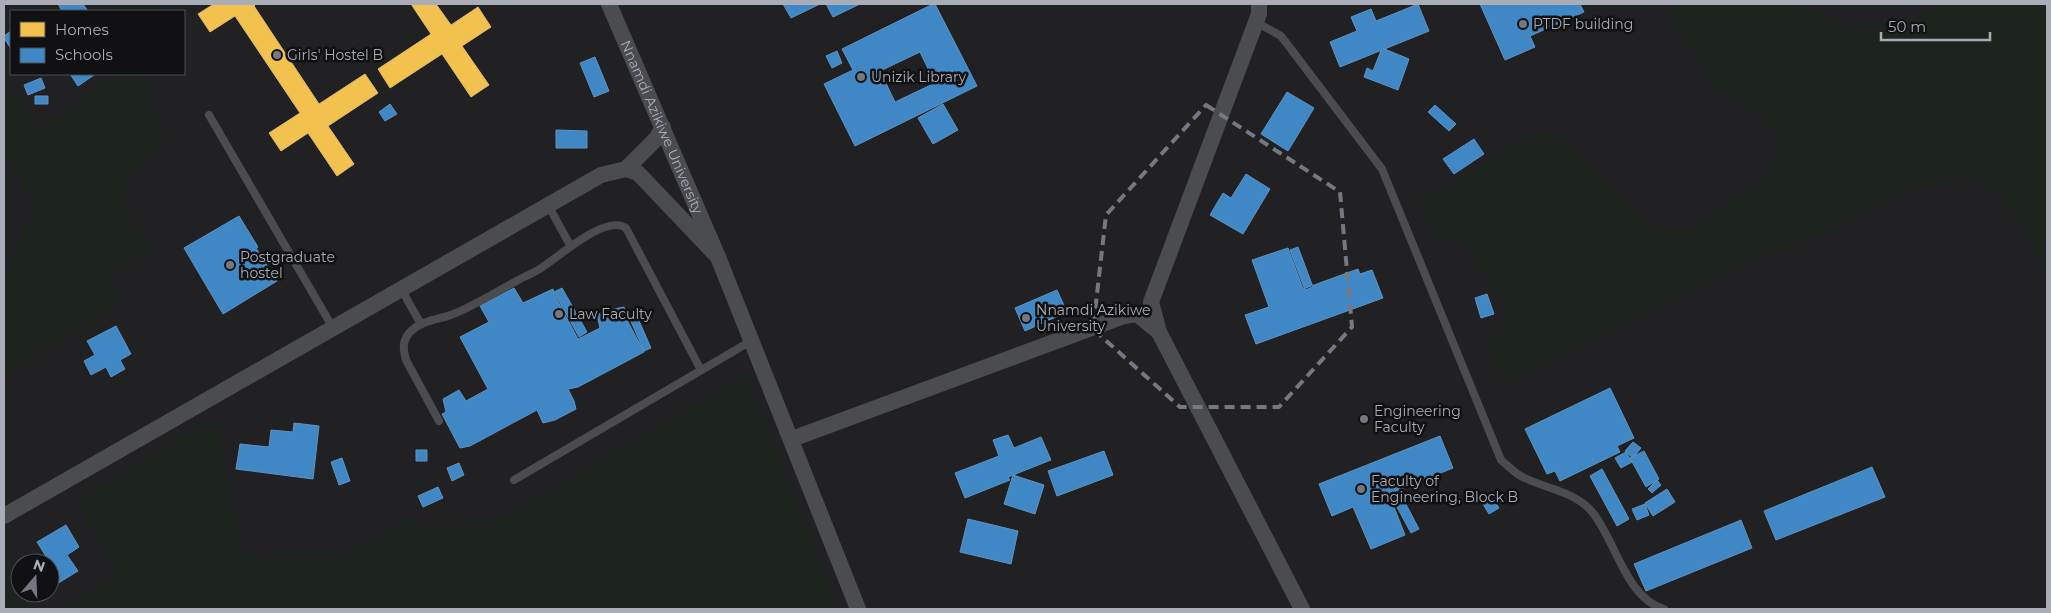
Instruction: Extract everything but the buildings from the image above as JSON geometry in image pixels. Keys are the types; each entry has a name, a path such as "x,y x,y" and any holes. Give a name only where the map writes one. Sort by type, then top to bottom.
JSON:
{"street":[{"name":"Nnamdi Azikiwe University","path":"609,4 718,257 858,609"},
{"path":"792,439 1111,320 1137,314 1151,302 1259,14 1259,4"},
{"path":"4,516 601,175 626,169 656,139 663,127"},
{"path":"626,169 638,173 718,257"},
{"path":"1151,302 1159,332 1302,609"},
{"path":"1137,314 1159,332"}],"lane":[{"path":"1256,22 1281,36 1382,169 1501,460 1519,475 1584,503 1595,515 1637,591 1655,607 1664,609"},
{"path":"209,116 332,328"},
{"path":"548,205 570,245"},
{"path":"439,421 406,360 403,350 404,341 409,334 420,324 456,313 542,267 570,245 611,225 626,228 701,370"},
{"path":"401,289 420,324"},
{"path":"514,480 752,340"}],"highlighted area":[{"path":"1206,105 1340,192 1352,327 1279,407 1180,407 1093,329 1106,215"}],"shaded area":[{"name":"Nnamdi Azikiwe University","path":"4,4 2047,4 2047,609 4,609"},
{"path":"103,4 159,4 162,10 106,10"},
{"path":"1674,4 1800,4 1803,7 1852,27 1890,24 1934,8 1939,4 2047,4 2047,270 2003,197 1972,177 1942,180 1726,275 1539,370 1506,384 1486,342 1508,324 1504,305 1469,250 1452,237 1435,237 1418,202 1538,132 1565,139 1655,228 1686,232 1768,174 1778,141 1764,115 1716,90 1671,16"},
{"path":"107,75 143,75 165,143 123,185 119,199 152,248 107,279 121,304 4,378 4,274 7,272 33,211 32,195 4,153 4,93 8,89 41,129 109,79"},
{"path":"746,375 838,609 56,609 119,574 76,501 203,424 214,423 218,431 243,557 346,555 397,524 455,526 496,521"},
{"path":"4,551 10,560 10,603 37,603 41,609 4,609"}],"place":[{"name":"PTDF building","path":"1523,24"},
{"name":"Girls' Hostel B","path":"277,55"},
{"name":"Unizik Library","path":"861,77"},
{"name":"Postgraduate hostel","path":"230,265"},
{"name":"Law Faculty","path":"559,314"},
{"name":"Nnamdi Azikiwe University","path":"1026,318"},
{"name":"Engineering Faculty","path":"1364,419"},
{"name":"Faculty of Engineering, Block B","path":"1361,489"}]}
